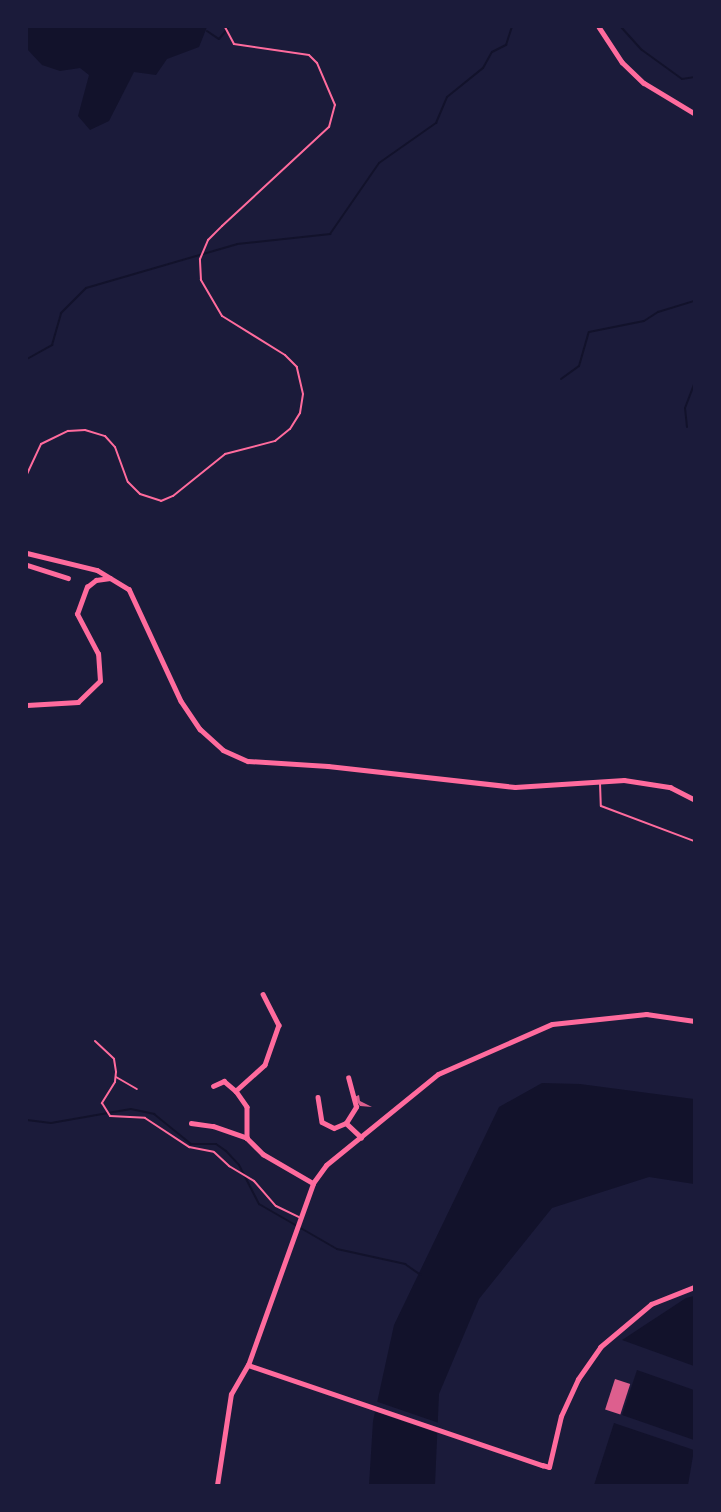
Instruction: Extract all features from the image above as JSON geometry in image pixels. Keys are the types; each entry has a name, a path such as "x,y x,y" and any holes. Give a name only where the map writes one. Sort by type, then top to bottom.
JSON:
{"street":[{"path":"599,27 622,62 644,83 694,113"},
{"path":"27,553 97,570 129,589 139,606 170,679 200,729 223,750 248,761 328,766 514,787 600,780 670,787 694,799"},
{"path":"27,565 68,578"},
{"path":"27,705 78,702 100,681 98,654 77,614 87,587 96,580 110,578"},
{"path":"236,1091 265,1065 279,1025 263,994"},
{"path":"217,1485 231,1394 248,1365 313,1183 326,1165 438,1074 552,1024 646,1014 694,1021"},
{"path":"318,1097 322,1122 334,1128 346,1123 356,1107 348,1078"},
{"path":"213,1086 225,1081 236,1091 247,1107 248,1138"},
{"path":"191,1123 213,1126 248,1138 263,1154 313,1183"},
{"path":"346,1123 361,1137"},
{"path":"248,1365 549,1467 570,1394 600,1347 651,1304 694,1287"}],"lane":[{"path":"27,474 41,444 68,432 85,430 105,436 115,447 128,482 134,488 161,501 173,496 225,454 275,441 290,429 303,406 297,367 285,355 222,316 201,280 200,259 208,240 329,126 335,105 317,63 309,55 234,44 225,27"},
{"path":"600,780 601,806 694,842"},
{"path":"95,1041 114,1059 116,1077 102,1103 110,1116 145,1118 189,1147 214,1152 248,1178 276,1206 298,1220"},
{"path":"116,1077 137,1089"}],"shaded area":[{"path":"27,27 207,27 199,47 167,59 156,75 134,72 109,121 90,130 78,116 89,75 80,68 60,71 42,65 27,49"},
{"path":"542,1083 580,1084 694,1099 694,1184 649,1177 552,1208 479,1299 439,1394 435,1485 369,1485 373,1421 394,1325 499,1107"},
{"path":"694,1296 694,1366 622,1340 686,1298"},
{"path":"637,1370 694,1390 694,1440 622,1415"},
{"path":"614,1423 694,1450 688,1485 594,1485"}],"pier":[{"path":"375,1401 441,1424 438,1433 372,1410"}],"building":[{"path":"359,1095 360,1101 372,1107 360,1106 354,1097"},
{"path":"615,1379 630,1384 620,1414 605,1409"}],"waterway":[{"path":"207,31 219,39 229,27"},
{"path":"27,359 52,345 61,313 86,288 237,244 330,234 379,163 436,123 447,97 483,68 492,52 506,45 512,27"},
{"path":"621,27 642,50 682,79 694,77"},
{"path":"561,379 579,366 589,332 644,321 658,312 694,301"},
{"path":"687,427 685,408 694,385"},
{"path":"27,1120 51,1123 131,1109 154,1114 191,1144 216,1144 226,1151 239,1165 259,1204 337,1249 405,1264 421,1275"}]}
